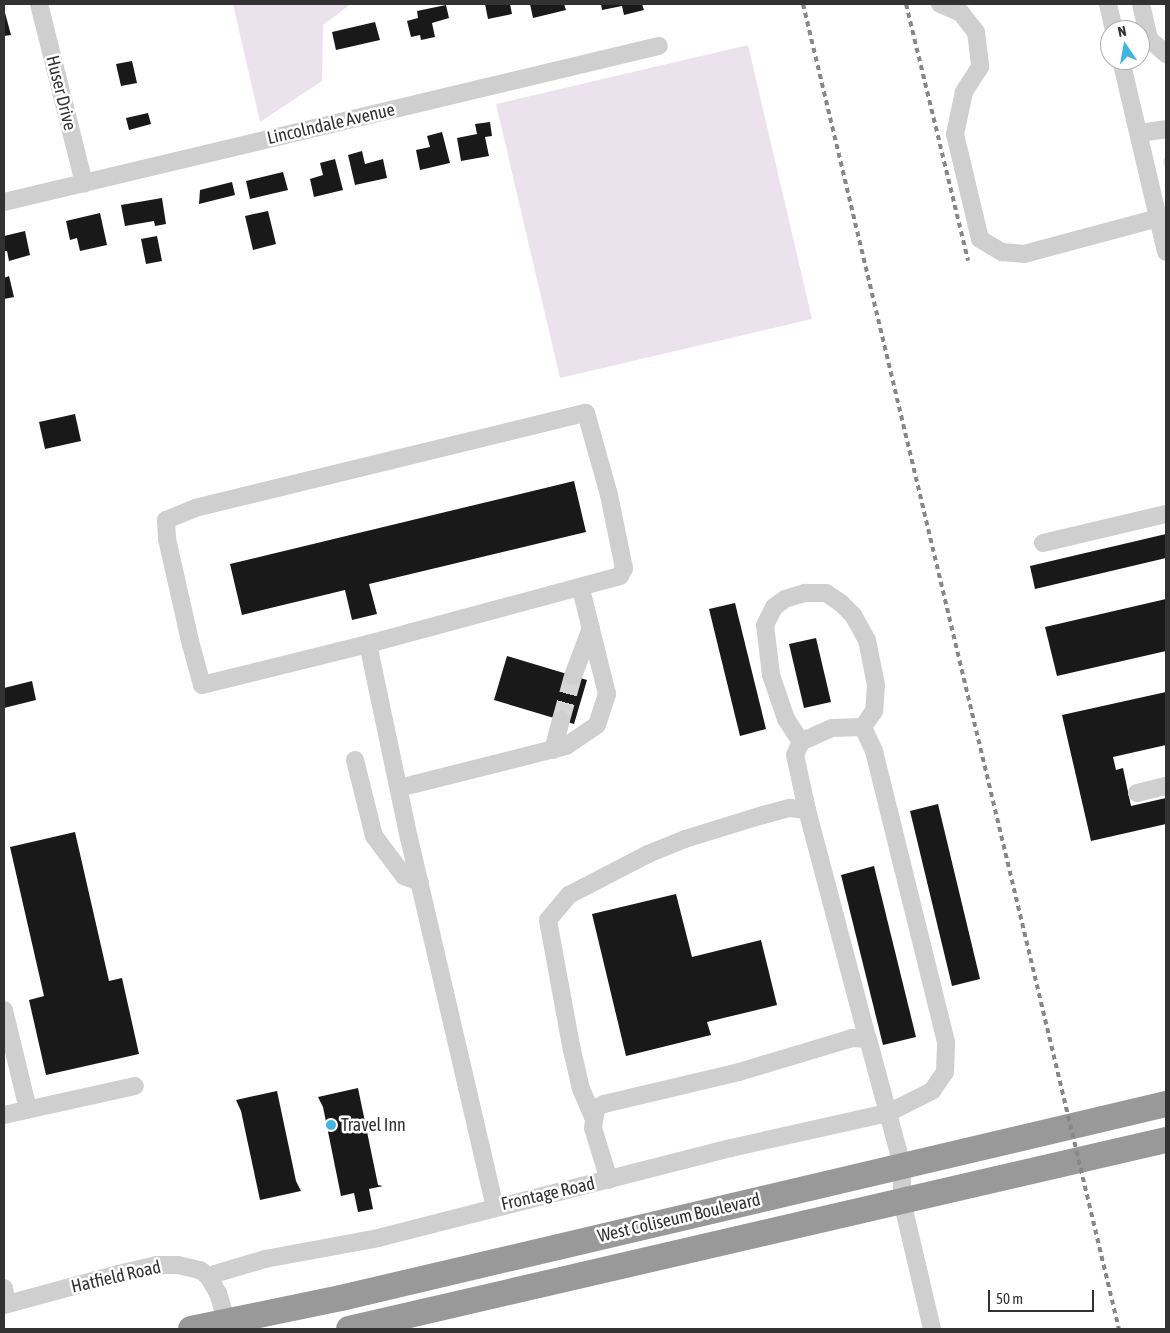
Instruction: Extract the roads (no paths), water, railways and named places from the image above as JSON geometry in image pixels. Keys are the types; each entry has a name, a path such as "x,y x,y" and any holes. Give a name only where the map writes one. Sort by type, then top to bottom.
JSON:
{"highway":[{"name":"West Coliseum Boulevard","path":"191,1329 228,1325 1166,1104"},
{"name":"West Coliseum Boulevard","path":"349,1329 1166,1140"}],"street":[{"name":"Huser Drive","path":"39,4 84,183"},
{"path":"940,4 962,13 976,32 980,68 964,92 956,118 955,134 980,238 1002,252 1024,254 1158,218"},
{"path":"1108,4 1112,20"},
{"path":"1141,4 1149,39 1166,54"},
{"name":"Lincolndale Avenue","path":"4,202 659,46"},
{"path":"1123,70 1166,252"},
{"path":"1139,133 1166,129"},
{"path":"586,413 609,495 624,568 620,576 581,589 368,644 202,685 190,641 166,520 195,508 586,413"},
{"path":"1043,542 1166,514"},
{"path":"399,788 566,746 597,726 607,694 581,589"},
{"path":"801,742 786,719 771,675 765,625 774,608 785,598 805,593 826,593 841,603 853,615 867,640 876,685 874,711 864,727 832,728 801,742 795,755 868,1041 902,1165 902,1201 932,1329"},
{"path":"573,676 591,628"},
{"path":"368,644 420,882 495,1207"},
{"path":"553,750 561,720"},
{"name":"Frontage Road","path":"208,1276 265,1259 397,1233 495,1207 888,1113 932,1091 945,1072 946,1042 874,751 864,727"},
{"path":"355,760 374,836 404,876 420,882"},
{"path":"1137,793 1166,786"},
{"path":"593,1116 581,1089 572,1050 548,920 568,896 663,848 763,815 790,808 808,810"},
{"path":"4,1010 28,1110"},
{"path":"609,1180 593,1128 593,1116 596,1108 604,1104 739,1072 852,1038 868,1041"},
{"path":"4,1115 135,1086"},
{"name":"Hatfield Road","path":"5,1299 156,1266 190,1266 208,1276"},
{"path":"208,1276 218,1293 228,1325"}],"tunnel":[{"path":"561,720 573,676"}],"railway":[{"path":"803,4 1119,1329"},
{"path":"906,4 968,261"}],"place":[{"name":"Travel Inn","path":"331,1125"}]}
